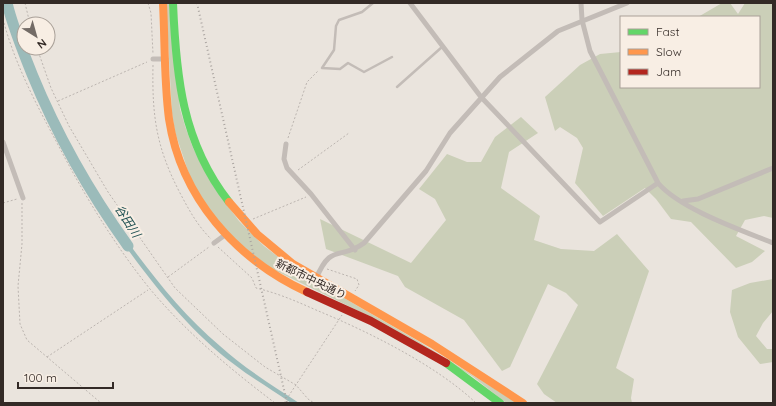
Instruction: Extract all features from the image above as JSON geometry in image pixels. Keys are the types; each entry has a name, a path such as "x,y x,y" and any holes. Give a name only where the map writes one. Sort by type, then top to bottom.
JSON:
{"main road":[{"name":"新都市中央通り","path":"163,3 168,114 179,158 191,187 225,235 245,254 265,269 287,282 384,328 454,369 500,403"},
{"name":"新都市中央通り","path":"173,3 176,56 182,99 191,132 203,160 218,186 246,223 272,247 316,279 437,348 523,403"}],"street":[{"path":"410,3 481,97 600,222 658,183"},
{"path":"581,3 582,20 590,51 658,183 666,192 718,221 773,243"},
{"path":"316,279 325,260 338,252 355,250 364,243 426,171 450,133 500,77 522,58 558,31 627,3"},
{"path":"153,59 166,59"},
{"path":"3,142 22,198"},
{"path":"286,144 284,159 287,168 311,194 355,250"},
{"path":"682,201 698,199 773,168"},
{"path":"214,243 225,235"}],"lane":[{"path":"322,68 334,50 336,26 339,20 362,12 373,3"},
{"path":"397,87 442,46"},
{"path":"322,68 340,69 348,63 364,72 392,57"}],"path":[{"path":"25,3 28,16"},
{"path":"3,19 11,49 45,120 80,187 106,228 150,289 192,333 215,355 275,403"},
{"path":"41,56 69,126 108,192 167,278 175,288 223,334 265,367 296,385 308,399 314,403"},
{"path":"58,101 153,59"},
{"path":"286,144 307,82 322,68"},
{"path":"292,174 349,133"},
{"path":"246,223 311,194"},
{"path":"3,202 22,198 22,244 18,286 20,324 28,340 101,403"},
{"path":"167,278 214,243"},
{"path":"321,267 357,279 359,285 354,294"},
{"path":"47,357 148,290"},
{"path":"284,403 343,314"}],"green space":[{"path":"166,3 169,3 180,109 185,126 193,148 213,186 239,221 264,246 294,269 418,341 517,403 506,403 472,376 369,316 270,268 235,240 217,220 199,195 190,177 175,132 172,113"},
{"path":"722,3 730,3 738,14 745,3 773,3 773,218 764,216 745,220 736,236 765,251 752,262 736,268 691,222 671,219 656,199 645,188 603,216 575,183 583,148 577,138 560,127 555,131 545,97 580,65 600,54 620,52 620,88 760,88 760,16 700,16"},
{"path":"521,117 538,133 509,152 501,188 540,216 534,240 561,249 594,251 617,234 649,271 616,368 634,379 631,398 632,403 557,403 544,394 537,384 578,305 566,293 548,284 510,367 502,371 464,320 405,287 398,276 326,249 320,219 411,263 446,220 435,199 419,189 447,154 467,162 481,162 495,137"},
{"path":"773,279 773,311 763,323 756,336 767,349 773,349 773,362 760,364 738,337 730,312 732,290 750,283"}],"water":[{"path":"122,234 168,293 206,334 248,369 299,403 291,403 249,375 202,337 186,321 144,271 118,236"}],"waterway":[{"name":"谷田川","path":"7,3 12,21 32,74 52,119 75,163 100,205 128,246"}],"railway":[{"path":"197,3 287,403"}],"traffic: fast":[{"path":"173,3 176,56 184,107 191,132 213,179 229,202"},
{"path":"446,363 500,403"}],"traffic: slow":[{"path":"163,3 167,105 175,148 186,175 199,200 216,223 235,244 257,262 281,278 307,292"},
{"path":"229,202 257,234 293,264 432,344 523,403"}],"traffic: jam":[{"path":"307,292 371,321 446,363"}]}
